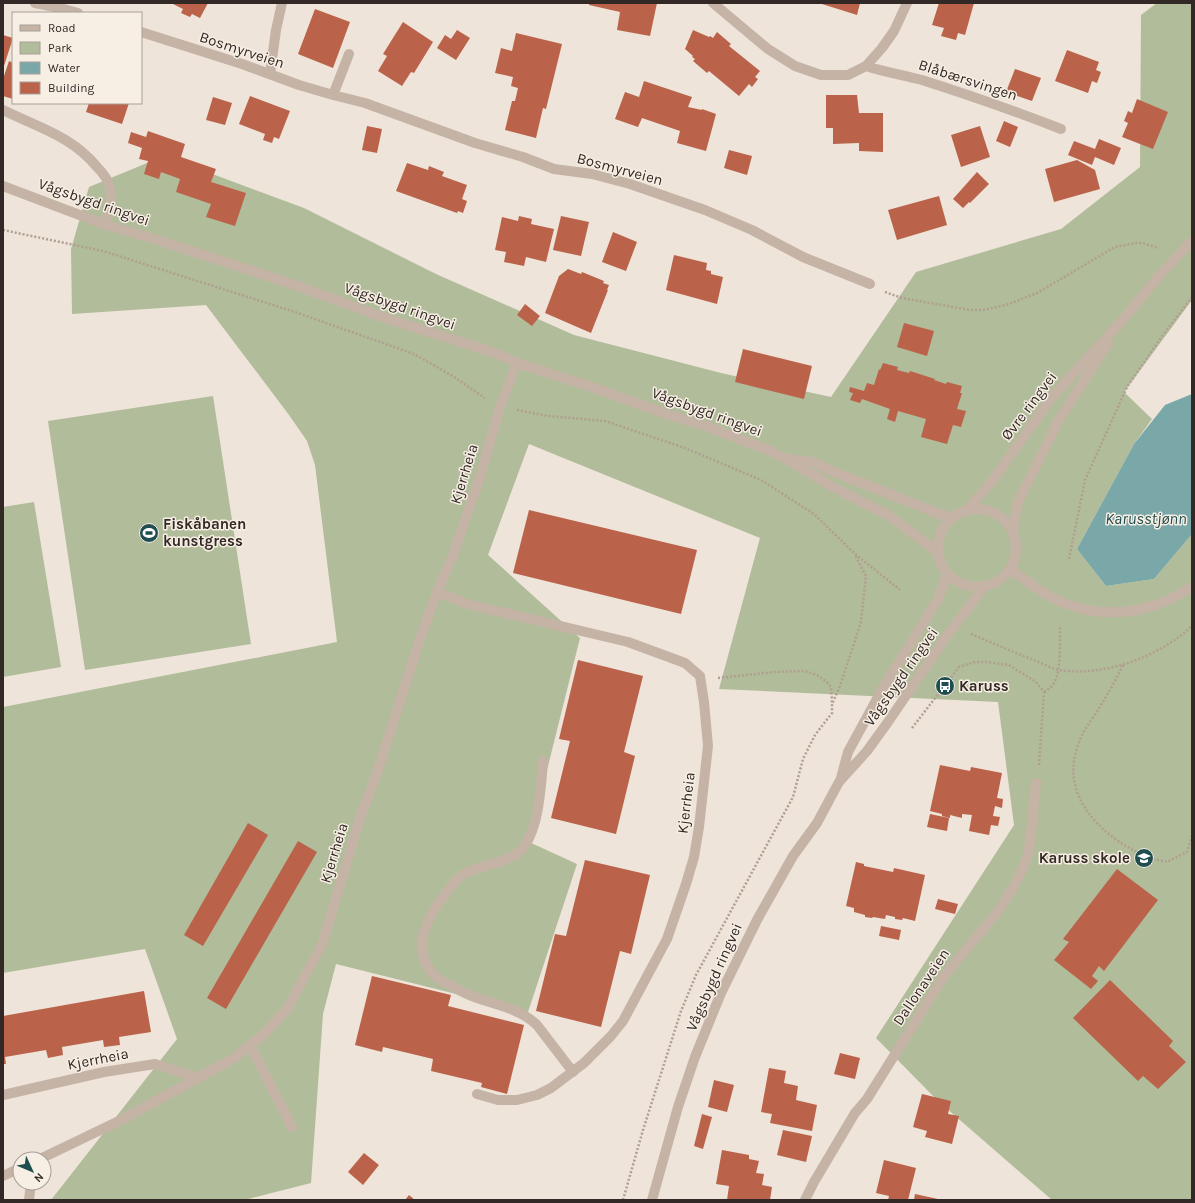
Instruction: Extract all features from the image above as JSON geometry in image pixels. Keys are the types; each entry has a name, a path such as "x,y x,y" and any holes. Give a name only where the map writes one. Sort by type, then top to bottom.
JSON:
{"street":[{"path":"35,3 74,12"},
{"path":"270,74 276,30 282,3"},
{"path":"713,3 768,49 795,66 821,75 848,75 866,66 894,32 907,3"},
{"name":"Bosmyrveien","path":"142,32 270,74 299,85 393,112 475,143 554,169 592,174 630,184 698,207 752,230 790,250 870,284"},
{"path":"333,95 349,54"},
{"name":"Blåbærsvingen","path":"866,66 883,72 911,77 970,95 1061,128"},
{"path":"3,110 70,142 90,158 103,174 109,186 110,203 106,225"},
{"name":"Vågsbygd ringvei","path":"3,186 106,225 158,240 292,284 385,318 495,353 517,364 589,386 669,415 706,426 787,459 832,486 888,515 938,552"},
{"name":"Øvre ringvei","path":"967,510 992,481 1053,396 1120,323 1158,277 1192,241"},
{"name":"Øvre ringvei","path":"1013,531 1017,504 1060,418 1120,323"},
{"name":"Kjerrheia","path":"52,1153 121,1120 234,1058 264,1034 288,1008 323,942 360,818 377,774 422,633 437,592 453,555 478,484 500,407 517,364"},
{"name":"Vågsbygd ringvei","path":"787,459 812,462 858,482 952,518"},
{"path":"967,510 988,510 998,514 1006,520 1013,531 1017,544 1016,558 1011,570 1004,578 995,584 984,587 971,587 958,583 947,574 941,564 938,552 939,539 944,527 952,518 967,510"},
{"path":"1011,570 1044,593 1074,607 1105,613 1137,611 1167,601 1192,587"},
{"name":"Vågsbygd ringvei","path":"840,782 848,752 884,686 938,599 947,574"},
{"name":"Vågsbygd ringvei","path":"652,1200 678,1106 695,1057 720,993 756,920 793,856 840,782 867,751 946,637 984,587"},
{"path":"437,592 467,604 628,642 685,663 700,676"},
{"name":"Kjerrheia","path":"477,1094 498,1100 517,1100 537,1095 551,1088 573,1072 611,1036 623,1021 645,981 667,939 694,857 699,827 708,746 700,676"},
{"path":"543,761 540,799 531,833 527,842 520,852 511,857 475,868 460,876 439,903 426,926 422,945 423,954 428,967 439,980 475,998 522,1013 536,1025 573,1072"},
{"name":"Dallonaveien","path":"805,1200 855,1113 867,1099 944,976 999,910 1013,888 1024,866 1029,851 1036,784"},
{"path":"250,1046 292,1127"},
{"name":"Kjerrheia","path":"3,1095 104,1072 155,1064 198,1078"}],"path":[{"path":"3,230 103,251 299,313 414,354 451,375 479,395 500,407 548,416 605,421 685,448 761,480 814,514 854,553 900,590"},
{"path":"870,284 892,295 902,298 970,310 983,310 1006,305 1037,293 1115,247 1142,243 1162,249"},
{"path":"1069,559 1085,480 1127,387 1163,335 1192,297"},
{"path":"832,704 840,686 861,622 866,576 854,553"},
{"path":"1044,692 1051,687 1056,680 1058,670 1060,625"},
{"path":"971,634 1058,670 1091,672 1123,665 1164,647 1183,635 1192,626"},
{"path":"912,728 959,667 975,662 1009,665 1036,682 1044,692 1036,784"},
{"path":"1123,665 1114,685 1078,743 1073,773 1076,791 1086,811 1093,820 1118,841 1147,857 1167,862 1187,852 1192,835"},
{"path":"623,1200 681,1011 696,975 793,797 803,759 815,735 832,713 831,687 827,682 805,671 774,672 722,678 700,676"}],"green space":[{"path":"1157,3 1192,3 1192,300 1124,392 1152,419 1134,444 1077,549 1106,586 1154,579 1192,534 1192,1200 1052,1200 938,1101 876,1038 1014,825 998,702 719,689 760,538 529,444 488,555 580,638 529,842 577,864 528,1012 336,964 323,1014 311,1183 244,1200 51,1200 177,1039 145,949 3,973 3,707 337,642 315,465 307,441 206,305 72,314 71,249 89,187 164,156 304,208 436,274 574,335 721,373 831,397 916,272 1061,229 1140,167 1141,15"},
{"name":"Fiskåbanen kunstgress","path":"213,396 251,644 85,670 48,421"},
{"path":"34,502 61,667 3,677 3,507"}],"water":[{"name":"Karusstjønn","path":"1192,394 1192,534 1154,579 1106,586 1077,549 1134,444 1165,405"}],"building":[{"path":"171,3 208,3 200,18 192,14 190,17 181,13 183,9"},
{"path":"589,3 657,3 650,36 617,30 620,12 589,5"},
{"path":"822,3 860,3 857,15"},
{"path":"939,3 974,3 965,35 958,33 956,40 941,36 944,28 932,25"},
{"path":"315,9 350,22 333,68 298,54"},
{"path":"403,22 433,42 414,73 411,72 402,86 378,71 387,56 383,54"},
{"path":"457,30 470,38 456,60 437,48 445,35 451,39"},
{"path":"693,30 713,38 717,32 731,44 729,46 760,71 755,77 758,79 752,87 749,84 739,96 709,71 707,73 693,61 695,59 692,57 693,56 685,49"},
{"path":"516,33 562,44 546,109 543,108 536,138 505,130 512,101 515,101 518,88 511,86 513,77 495,73 501,48 512,51"},
{"path":"3,35 12,38 12,41 3,69"},
{"path":"1067,50 1099,62 1096,70 1101,72 1097,83 1092,81 1088,93 1055,81"},
{"path":"9,61 12,62 12,99 3,96 3,79"},
{"path":"1015,69 1041,78 1032,101 1006,92"},
{"path":"644,81 692,97 688,107 702,109 716,114 706,151 677,143 680,131 642,118 638,127 615,119 625,92 639,97"},
{"path":"826,95 857,95 859,113 883,113 883,152 859,151 859,143 833,144 833,128 826,128"},
{"path":"250,96 290,111 279,139 274,137 272,143 263,140 265,134 239,124"},
{"path":"213,97 232,103 225,125 206,120"},
{"path":"1137,99 1168,112 1153,149 1122,137 1128,123 1124,121 1128,111 1132,113"},
{"path":"89,104 129,104 122,124 86,112"},
{"path":"1004,121 1018,127 1010,147 996,141"},
{"path":"367,126 382,129 377,153 362,150"},
{"path":"980,126 990,157 961,167 951,135"},
{"path":"148,131 185,144 181,157 216,169 211,182 246,193 235,226 206,217 211,204 176,192 180,179 161,172 159,179 144,174 148,161 139,159 142,148 128,143 131,132 146,137"},
{"path":"1099,139 1121,148 1114,165 1095,157 1092,165 1068,155 1074,141 1095,149"},
{"path":"729,150 752,156 747,175 724,168"},
{"path":"1077,160 1095,170 1100,189 1054,202 1045,169"},
{"path":"407,163 428,170 429,166 444,172 442,176 467,185 462,199 467,201 463,213 458,211 457,213 396,191"},
{"path":"977,172 989,184 963,208 953,199"},
{"path":"939,196 947,225 897,240 888,210"},
{"path":"519,216 532,219 531,224 554,229 546,262 526,257 524,266 504,262 506,252 495,250 502,217 518,221"},
{"path":"561,216 589,222 581,256 553,250"},
{"path":"613,232 637,242 626,271 602,262"},
{"path":"674,255 707,263 706,270 711,271 711,274 723,277 717,304 666,290"},
{"path":"568,269 581,274 582,272 604,281 603,283 609,285 591,333 545,313 559,276"},
{"path":"525,304 540,316 532,326 517,315"},
{"path":"904,323 934,331 927,356 897,347"},
{"path":"743,349 812,366 804,399 735,382"},
{"path":"883,363 898,367 897,370 909,373 910,371 946,384 947,382 962,386 960,393 962,393 957,409 966,411 961,427 953,425 947,444 921,437 926,419 898,411 895,422 887,419 890,409 862,399 860,403 850,400 853,393 849,392 850,387 864,391 867,383 874,385 879,369 880,370"},
{"path":"529,510 697,550 681,614 513,573"},
{"path":"578,660 643,676 624,752 635,756 616,834 551,818 570,741 559,739"},
{"path":"940,765 970,771 971,767 1002,773 997,798 1003,799 1002,808 995,806 993,816 1000,817 998,826 991,825 989,835 969,831 972,815 962,814 962,818 950,815 950,818 930,811"},
{"path":"930,814 949,818 947,831 927,827"},
{"path":"248,823 268,835 203,946 184,935"},
{"path":"298,841 317,852 226,1009 207,998"},
{"path":"585,860 650,875 631,954 620,951 601,1027 536,1011 555,934 566,936"},
{"path":"856,862 864,864 864,866 893,872 894,868 925,875 915,921 903,918 902,920 895,919 895,917 886,915 885,919 865,917 865,915 854,912 854,908 846,906"},
{"path":"1117,869 1158,900 1104,971 1099,966 1092,976 1098,981 1091,989 1054,960 1069,942 1063,939"},
{"path":"938,899 958,904 955,914 935,909"},
{"path":"881,926 901,930 899,940 879,936"},
{"path":"372,976 451,995 448,1006 524,1025 507,1094 481,1087 482,1083 431,1071 433,1059 383,1047 382,1052 355,1045"},
{"path":"1110,980 1173,1041 1169,1046 1186,1062 1158,1089 1143,1076 1138,1081 1073,1018"},
{"path":"144,991 151,1032 119,1037 120,1045 104,1047 103,1040 62,1047 63,1055 48,1058 46,1050 5,1057 6,1064 3,1064 3,1016"},
{"path":"840,1053 860,1058 855,1079 834,1074"},
{"path":"769,1068 786,1071 784,1083 798,1086 796,1100 817,1105 812,1131 770,1123 772,1114 761,1112"},
{"path":"714,1080 734,1085 727,1112 708,1107"},
{"path":"922,1094 951,1101 948,1114 959,1116 952,1144 925,1137 927,1131 913,1127"},
{"path":"702,1114 712,1117 703,1149 694,1146"},
{"path":"783,1130 812,1136 806,1162 777,1155"},
{"path":"722,1150 749,1155 749,1159 759,1161 756,1173 764,1174 762,1185 772,1187 770,1200 727,1200 729,1186 716,1184"},
{"path":"364,1153 379,1165 363,1185 348,1172"},
{"path":"884,1160 916,1168 908,1200 888,1200 889,1196 876,1193"},
{"path":"915,1194 938,1199 938,1200 914,1200"},
{"path":"409,1195 415,1200 405,1200"}],"place":[{"name":"Fiskåbanen kunstgress","path":"149,533"},
{"name":"Karuss","path":"945,686"},
{"name":"Karuss skole","path":"1144,858"}]}
